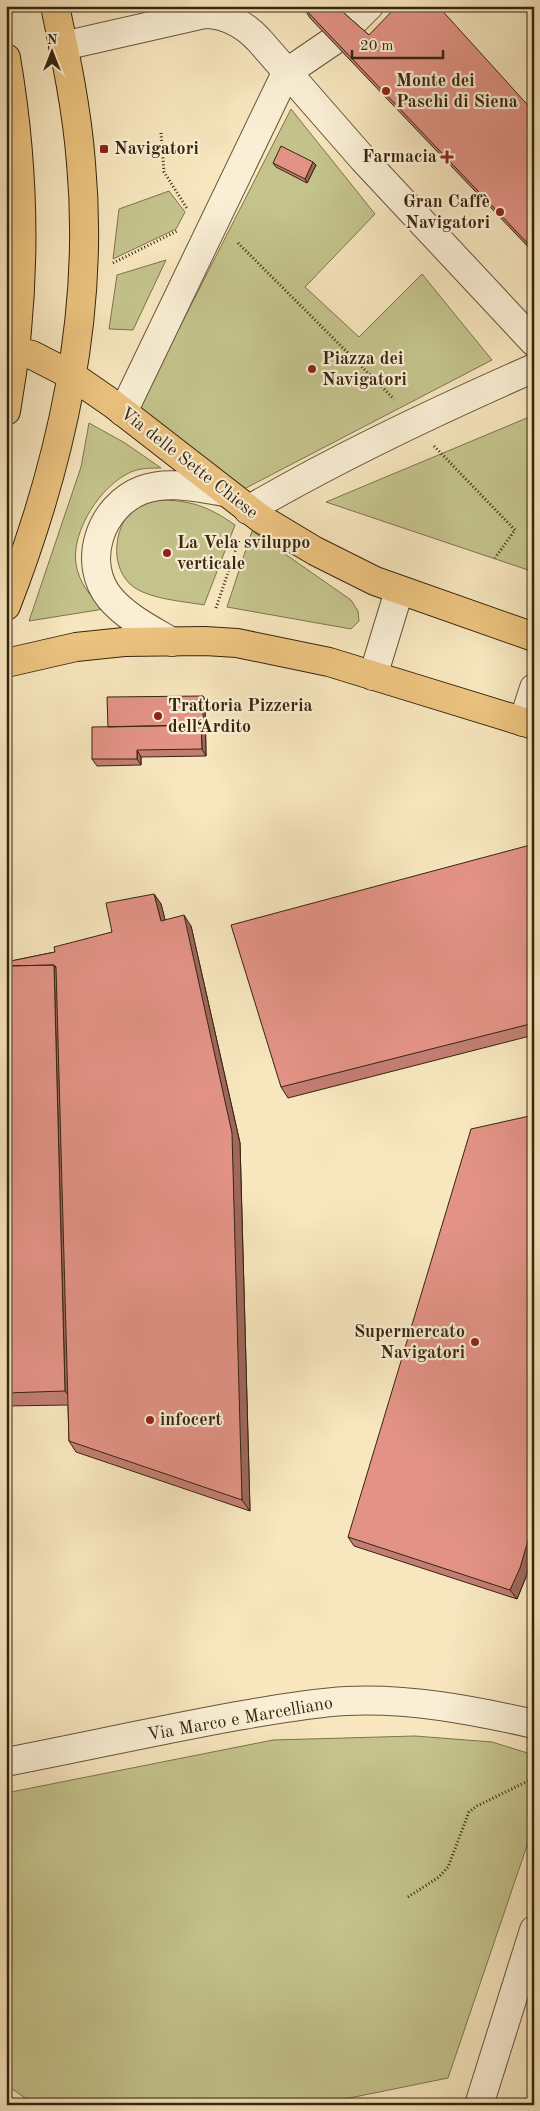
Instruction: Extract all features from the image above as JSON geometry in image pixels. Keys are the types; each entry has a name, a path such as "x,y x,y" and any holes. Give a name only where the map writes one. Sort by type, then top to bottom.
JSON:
{"main road":[{"path":"6,606 44,500 62,431 78,332 83,284 81,164 76,117 55,6"},
{"path":"6,58 16,123 21,191 21,281 11,350 6,411"},
{"name":"Via delle Sette Chiese","path":"11,350 32,355 71,375 123,412 248,510 330,560 399,591 534,637"},
{"path":"6,663 76,647 124,642 205,641 260,647 297,654 528,723"}],"street":[{"path":"63,46 180,12 226,17 253,34 370,167 534,342"},
{"path":"123,412 286,73 351,24"},
{"path":"248,510 286,487 354,452 534,368"},
{"path":"172,642 125,613 108,596 102,586 97,569 96,554 100,534 114,510 141,490 167,485 225,492"},
{"path":"373,676 399,591"},
{"path":"528,723 534,688"},
{"name":"Via Marco e Marcelliano","path":"6,1762 206,1722 288,1708 346,1701 388,1701 444,1706 534,1724"},
{"path":"479,2105 534,1930"}],"path":[{"path":"161,133 164,172 190,214"},
{"path":"106,267 186,227"},
{"path":"234,239 395,400"},
{"path":"433,445 515,530 495,558"},
{"path":"216,608 240,537"},
{"path":"408,1897 439,1876 448,1867 469,1812 476,1806 534,1778"}],"shaded area":[{"path":"291,109 375,214 305,287 359,337 422,274 492,360 244,489 138,409"},
{"path":"169,191 185,212 176,229 113,259 119,209"},
{"path":"166,260 133,330 109,329 117,275"},
{"path":"534,415 534,572 326,502"},
{"path":"89,423 125,443 161,468 138,470 120,478 99,498 83,524 76,551 77,571 86,589 104,609 29,621 81,467"},
{"path":"157,500 179,501 198,505 216,513 235,525 204,605 165,599 145,593 130,584 123,575 119,565 117,543 124,521 130,512 140,504"},
{"path":"252,531 351,600 358,611 359,621 351,629 227,607"},
{"path":"415,1736 492,1742 534,1755 534,1825 448,2078 315,2105 35,2105 8,2086 6,2073 6,1793 273,1740"}],"building":[{"path":"337,6 369,35 397,6 438,6 534,112 534,250 303,7"},
{"path":"281,146 313,162 305,179 273,163"},
{"name":"Trattoria Pizzeria dell‘Ardito","path":"203,696 203,728 201,725 108,727 107,697"},
{"path":"201,725 202,749 137,750 137,759 92,759 92,727"},
{"path":"534,844 534,1023 281,1087 231,925"},
{"path":"154,894 161,921 184,915 232,1133 242,1500 69,1441 56,967 54,965 6,966 6,962 55,952 54,947 112,932 106,903"},
{"path":"54,965 65,1391 6,1393 6,966"},
{"name":"Supermercato Navigatori","path":"534,1115 534,1520 520,1568 510,1590 348,1537 471,1129"}],"place":[{"name":"Monte dei Paschi di Siena","path":"386,91"},
{"name":"Navigatori","path":"104,149"},
{"name":"Farmacia","path":"447,157"},
{"name":"Gran Caffè Navigatori","path":"500,212"},
{"name":"Piazza dei Navigatori","path":"312,369"},
{"name":"La Vela sviluppo verticale","path":"167,553"},
{"name":"Trattoria Pizzeria dell‘Ardito","path":"158,716"},
{"name":"Supermercato Navigatori","path":"475,1342"},
{"name":"infocert","path":"150,1420"}]}
